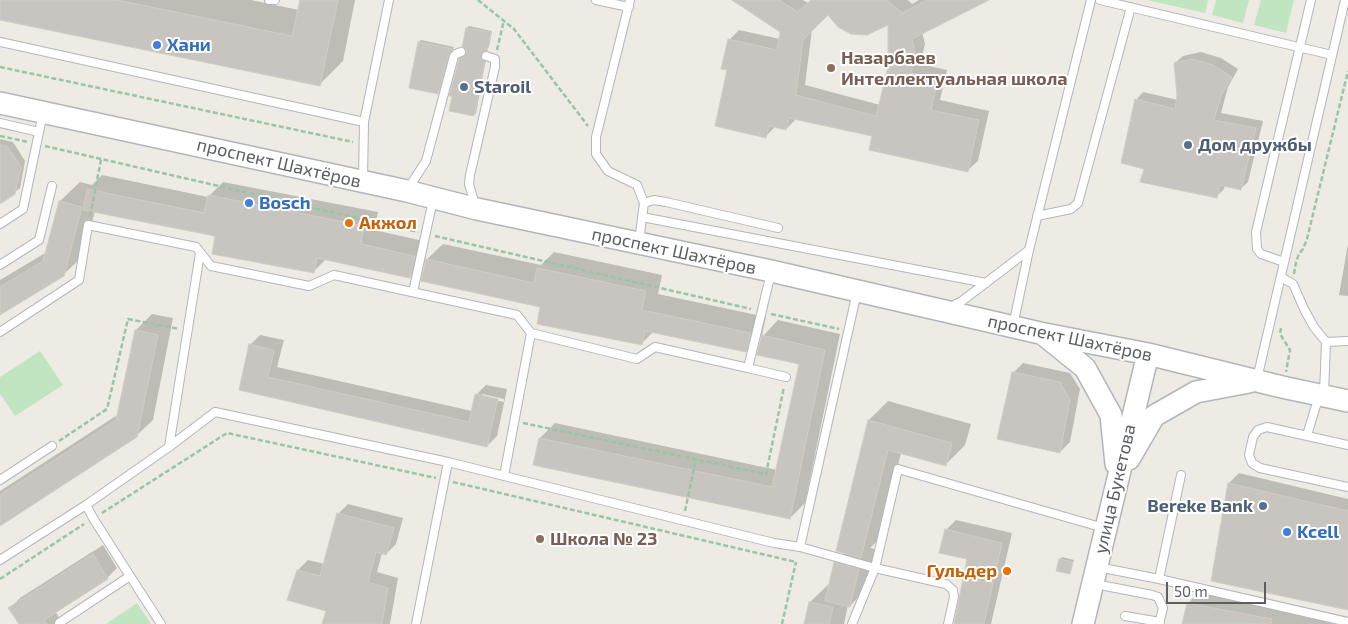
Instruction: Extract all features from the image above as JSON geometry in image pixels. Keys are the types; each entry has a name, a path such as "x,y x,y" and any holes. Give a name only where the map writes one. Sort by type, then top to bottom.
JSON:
{"street":[{"name":"проспект Шахтёров","path":"0,102 41,122 184,141 363,182 407,190 477,209 771,271 1040,333 1148,354 1348,401"},
{"path":"1040,333 1085,368 1111,415 1118,477"},
{"name":"улица Букетова","path":"1083,624 1148,354"},
{"path":"1118,477 1154,416 1196,392 1257,380"}],"lane":[{"path":"269,0 276,0"},
{"path":"363,182 364,122 389,0"},
{"path":"596,0 629,3 596,136 596,154 608,172 637,184 644,204 638,244"},
{"path":"1013,326 1037,216 1090,0"},
{"path":"1100,0 1332,54"},
{"path":"1284,262 1261,254 1257,249 1256,232 1311,0"},
{"path":"1257,380 1346,0"},
{"path":"1037,216 1072,209 1078,203 1131,7"},
{"path":"0,42 364,122"},
{"path":"407,190 426,160 454,56 461,52"},
{"path":"477,209 469,184 470,175 495,67 495,59 486,56"},
{"path":"0,122 41,122 23,209 0,224"},
{"path":"0,265 39,240 52,186"},
{"path":"413,292 433,198"},
{"path":"644,204 654,200 666,202 778,228"},
{"path":"642,217 986,283"},
{"path":"0,332 79,280 88,225 196,247 211,266 309,286 334,275 517,315 532,333 637,359 655,347 786,377"},
{"path":"936,308 952,307 1029,250"},
{"path":"169,447 200,253"},
{"path":"748,368 771,271"},
{"path":"1281,277 1293,284 1305,311 1326,342 1322,395 1307,435"},
{"path":"800,548 857,290"},
{"path":"504,476 532,333"},
{"path":"1326,342 1348,341"},
{"path":"0,560 86,505 215,412 448,462 946,584 953,590 954,597 948,624"},
{"path":"1348,445 1267,427 1258,430 1253,437 1249,455 1252,463 1260,468 1348,487"},
{"path":"0,480 52,446"},
{"path":"416,624 448,462"},
{"path":"852,624 875,568 898,470 1106,529"},
{"path":"1159,579 1181,475"},
{"path":"86,505 92,518 161,624"},
{"path":"1095,575 1159,579 1348,622"},
{"path":"1095,575 1152,594 1158,597 1163,608 1160,623 1125,616"},
{"path":"59,624 130,576"}],"path":[{"path":"478,0 514,29 596,136"},
{"path":"495,59 504,20"},
{"path":"0,67 363,144"},
{"path":"1293,284 1296,262 1299,254 1304,250 1348,72"},
{"path":"0,136 848,331"},
{"path":"88,225 101,160"},
{"path":"52,446 107,409 128,319 187,330"},
{"path":"1281,325 1280,334 1290,350 1282,387"},
{"path":"515,421 766,474 786,377"},
{"path":"0,579 92,518 227,433 444,480 796,562"},
{"path":"684,520 696,460"},
{"path":"782,624 800,548"}],"green space":[{"path":"1147,0 1208,0 1205,13"},
{"path":"1216,0 1249,0 1243,23 1212,15"},
{"path":"1261,0 1294,0 1286,33 1254,25"},
{"path":"40,351 63,385 15,416 0,394 0,377"},
{"path":"137,603 151,624 106,624"}],"building":[{"path":"0,0 117,0 292,36 300,0 338,0 320,86 0,20"},
{"path":"732,0 779,0 798,12 811,0 887,0 902,13 927,0 989,0 912,39 915,54 911,73 938,79 931,110 979,120 968,172 869,150 872,136 789,118 786,130 769,126 766,138 715,126 727,70 721,69 728,39 777,50 780,32","holes":["828,15 838,27 851,34 867,35 888,25 888,67 876,116 796,95 803,40"]},
{"path":"466,28 491,32 487,51 481,55 485,62 474,116 449,111 452,96 449,96 459,59 466,53 466,49 462,47"},
{"path":"418,42 454,49 449,55 438,94 409,88"},
{"name":"Дом дружбы","path":"1192,59 1213,65 1232,77 1221,96 1214,120 1256,128 1241,190 1220,185 1217,198 1140,182 1144,169 1121,163 1135,99 1175,109 1177,96 1174,63"},
{"path":"0,145 8,147 21,167 15,194 0,204"},
{"path":"87,189 204,213 208,195 364,226 361,244 415,256 410,278 317,258 314,273 212,254 215,236 83,210"},
{"path":"59,201 82,207 64,276 0,315 0,287 43,261"},
{"path":"426,259 534,283 537,268 646,291 642,310 751,333 746,352 645,331 642,345 537,324 540,307 421,281"},
{"path":"135,330 158,335 137,437 0,526 0,495 116,420"},
{"path":"762,335 825,350 790,519 533,465 539,438 772,487 799,364 757,355"},
{"path":"249,344 274,350 268,377 469,422 475,394 498,399 487,447 239,390"},
{"path":"1012,372 1060,382 1070,400 1060,453 997,439"},
{"path":"868,420 952,443 946,466 888,450 861,558 836,551"},
{"path":"1228,483 1348,511 1348,610 1211,581"},
{"path":"337,513 394,528 386,555 376,552 368,582 388,588 382,624 322,624 326,611 287,600 297,570 320,576"},
{"path":"945,529 1002,543 984,624 954,624 967,559 939,553"},
{"path":"93,554 108,579 44,620 47,624 19,624 8,608"},
{"path":"1059,559 1073,562 1070,574 1056,571"},
{"path":"834,562 859,569 850,607 825,601"},
{"path":"809,602 833,607 829,624 804,624"},
{"path":"1187,603 1272,619 1271,624 1182,624"}],"place":[{"name":"Хани","path":"157,45"},
{"name":"Назарбаев Интеллектуальная школа","path":"831,68"},
{"name":"Staroil","path":"464,87"},
{"name":"Дом дружбы","path":"1188,145"},
{"name":"Bosch","path":"249,203"},
{"name":"Акжол","path":"349,223"},
{"name":"Bereke Bank","path":"1263,506"},
{"name":"Kcell","path":"1287,532"},
{"name":"Школа № 23","path":"540,539"},
{"name":"Гульдер","path":"1007,571"}]}
